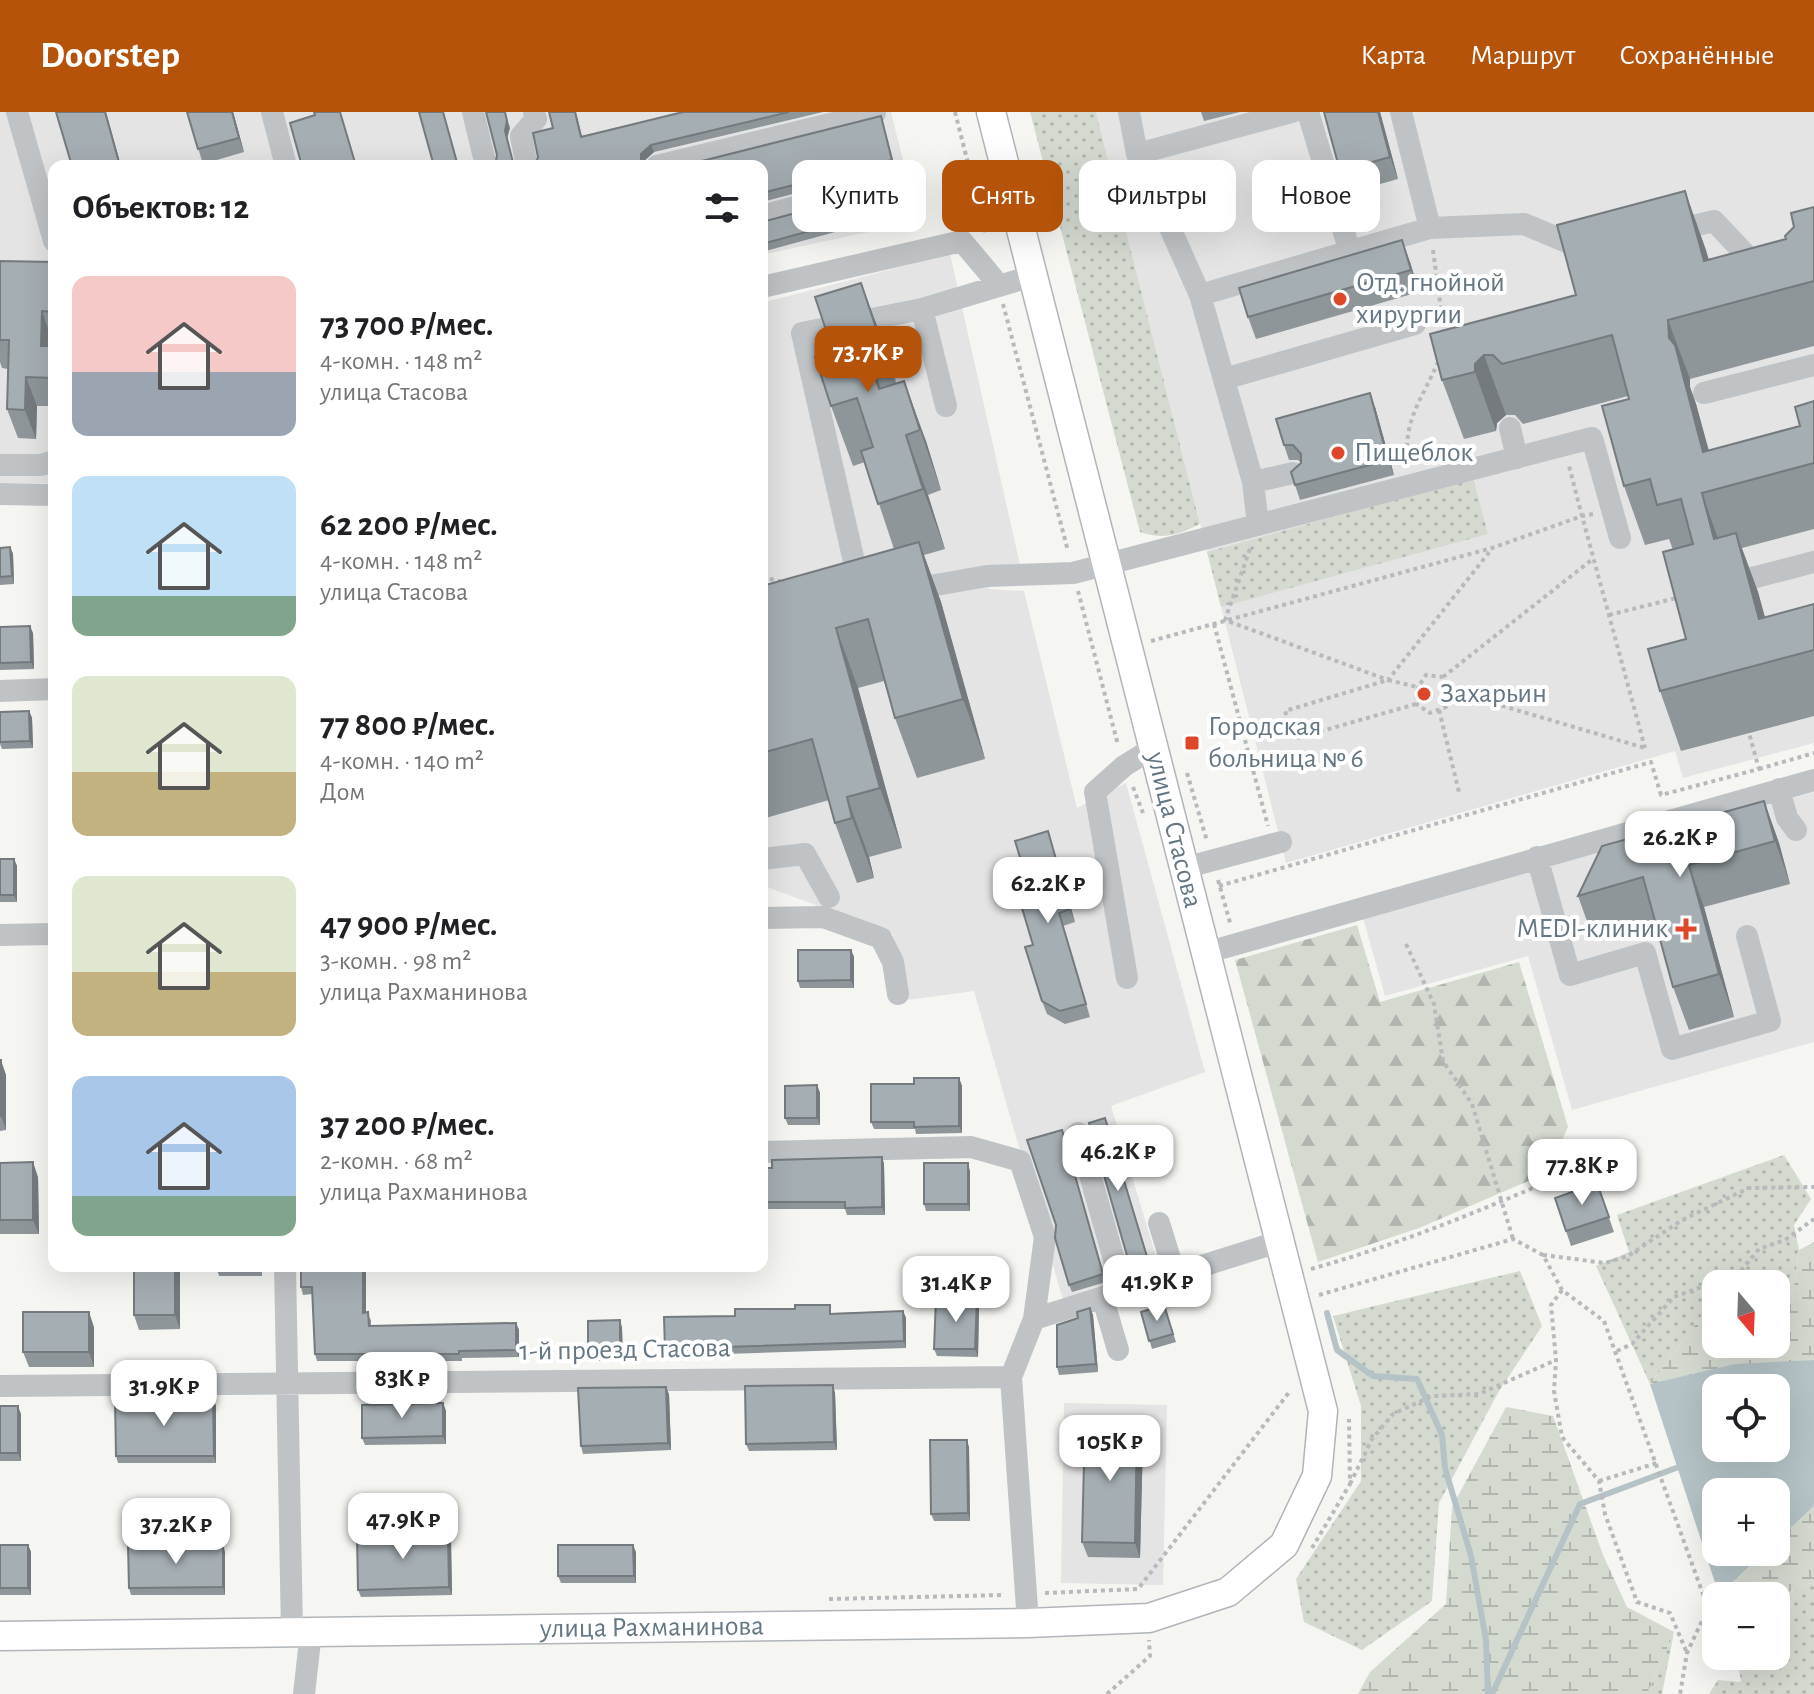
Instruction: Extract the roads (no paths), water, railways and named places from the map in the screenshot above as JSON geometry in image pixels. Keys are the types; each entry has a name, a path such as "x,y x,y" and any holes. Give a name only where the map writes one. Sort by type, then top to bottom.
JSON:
{"main road":[{"name":"улица Стасова","path":"991,112 1290,1275 1314,1305 1323,1411 1317,1476 1294,1553"},
{"name":"улица Рахманинова","path":"0,1636 1028,1623 1149,1618 1228,1592 1294,1553"}],"street":[{"path":"17,112 48,220"},
{"path":"272,112 284,160"},
{"path":"473,112 485,160"},
{"path":"526,160 521,136 536,119 534,112"},
{"path":"1129,112 1137,154 1200,295 1253,482 1258,525"},
{"path":"1137,154 1292,112"},
{"path":"1308,112 1349,249"},
{"path":"1401,112 1430,228"},
{"path":"682,160 875,113"},
{"path":"768,214 792,208"},
{"path":"1644,238 1714,221 1750,259 1787,277"},
{"path":"1200,295 1349,249 1430,228 1524,224 1588,251 1616,245"},
{"path":"768,286 962,241 998,284"},
{"path":"1750,259 1814,248"},
{"path":"1032,276 922,309 802,333 870,599 987,576 1073,573 1592,438 1620,538"},
{"path":"922,309 946,406"},
{"path":"1224,379 1415,324"},
{"path":"1704,393 1814,365"},
{"path":"1510,428 1517,458"},
{"path":"0,465 48,463"},
{"path":"1253,482 1293,473"},
{"path":"0,494 48,495"},
{"path":"1748,579 1814,562"},
{"path":"0,691 48,689"},
{"path":"1127,978 1095,792 1124,766 1153,748"},
{"path":"1205,953 1344,908 1814,780"},
{"path":"1779,789 1787,818 1796,830"},
{"path":"1184,868 1277,842"},
{"path":"768,858 805,854 829,897"},
{"path":"1537,857 1570,975 1645,953 1672,1049 1770,1021 1747,936"},
{"path":"768,918 823,917 881,938 893,962 898,994"},
{"path":"0,935 48,934"},
{"path":"1078,1133 1113,1295 1118,1350"},
{"path":"768,1152 971,1147 1020,1161 1045,1237 1034,1319 1011,1377 1028,1623"},
{"path":"1159,1223 1175,1275"},
{"path":"1034,1319 1281,1241"},
{"path":"285,1272 287,1384 304,1694"},
{"name":"1-й проезд Стасова","path":"0,1386 1011,1377"}],"waterway":[{"path":"1327,1313 1337,1350 1373,1376 1417,1379 1442,1435 1445,1468 1471,1556 1486,1640 1488,1694"},
{"path":"1492,1694 1580,1504 1684,1465"}],"place":[{"name":"Отд. гнойной хирургии","path":"1340,299"},
{"name":"Пищеблок","path":"1338,453"},
{"name":"Захарьин","path":"1424,694"},
{"name":"Городская больница № 6","path":"1192,743"},
{"name":"MEDI-клиник","path":"1686,929"}]}
